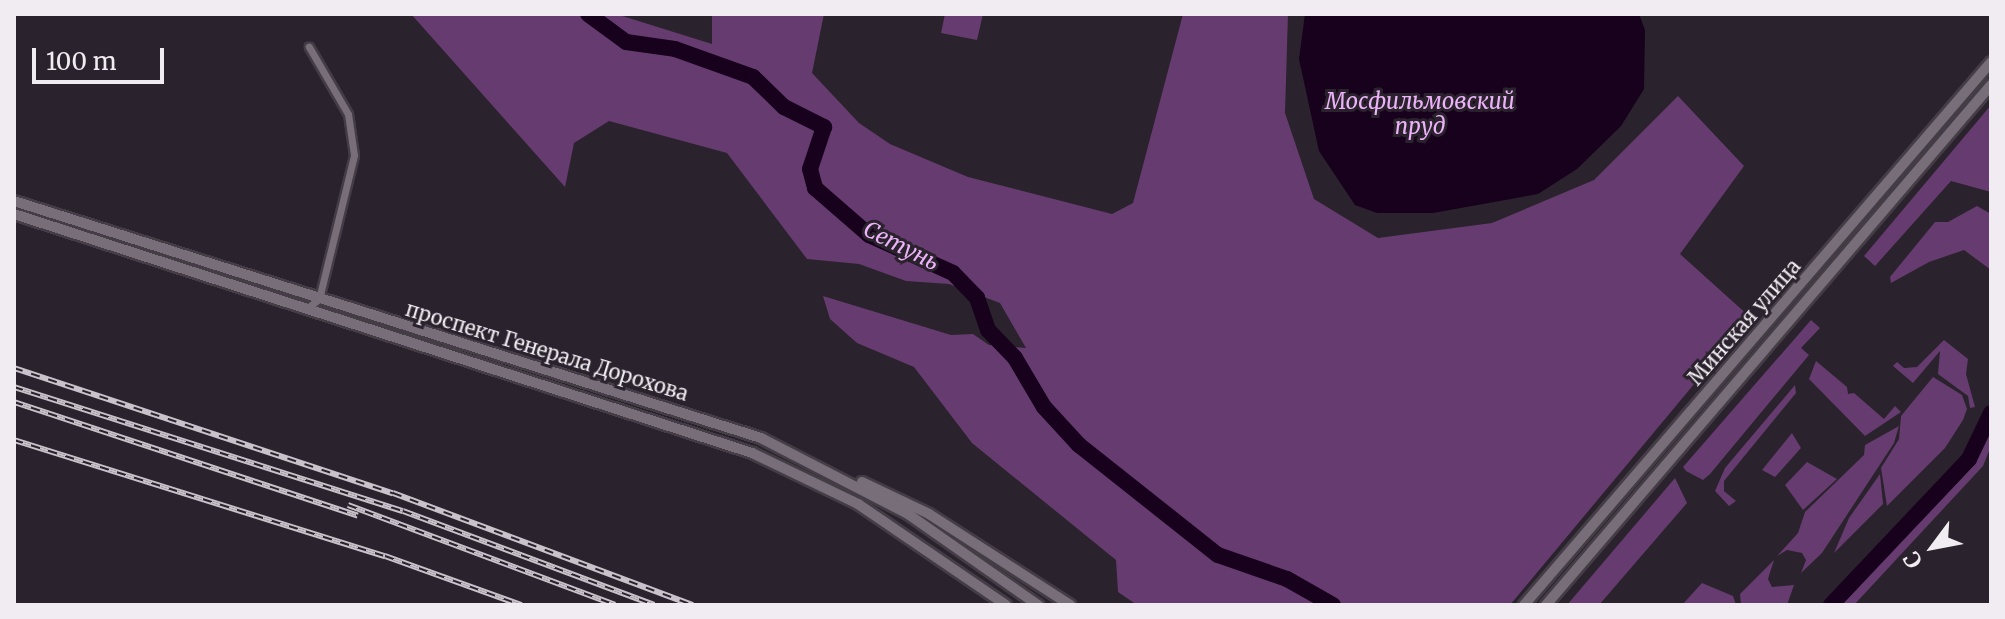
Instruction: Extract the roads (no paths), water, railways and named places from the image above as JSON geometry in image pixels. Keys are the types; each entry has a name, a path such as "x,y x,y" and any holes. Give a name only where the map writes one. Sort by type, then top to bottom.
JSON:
{"main road":[{"name":"Минская улица","path":"1524,605 1991,62"},
{"name":"Минская улица","path":"1546,605 1991,85"},
{"name":"проспект Генерала Дорохова","path":"14,201 747,433 831,470 931,529 1038,605"},
{"name":"проспект Генерала Дорохова","path":"14,214 752,453 858,504 1006,605"},
{"path":"831,470 929,514 1070,605"},
{"path":"956,571 995,605"}],"street":[{"path":"297,308 313,307 319,299 354,155 354,131 309,47"}],"water":[{"name":"Мосфильмовский пруд","path":"1305,14 1639,14 1645,30 1644,89 1621,126 1577,169 1538,194 1433,213 1377,213 1355,205 1319,151 1299,59"}],"waterway":[{"name":"Сетунь","path":"588,14 626,42 675,49 753,77 784,107 824,127 810,169 815,188 869,235 953,273 977,298 988,330 1015,358 1044,407 1079,445 1218,555 1287,579 1333,605"},
{"path":"1831,605 1969,459 1991,413"}],"railway":[{"path":"14,368 393,493 693,605"},
{"path":"14,387 403,511 654,605"},
{"path":"14,402 358,516"},
{"path":"14,440 385,556 521,605"},
{"path":"348,505 615,605"}]}
